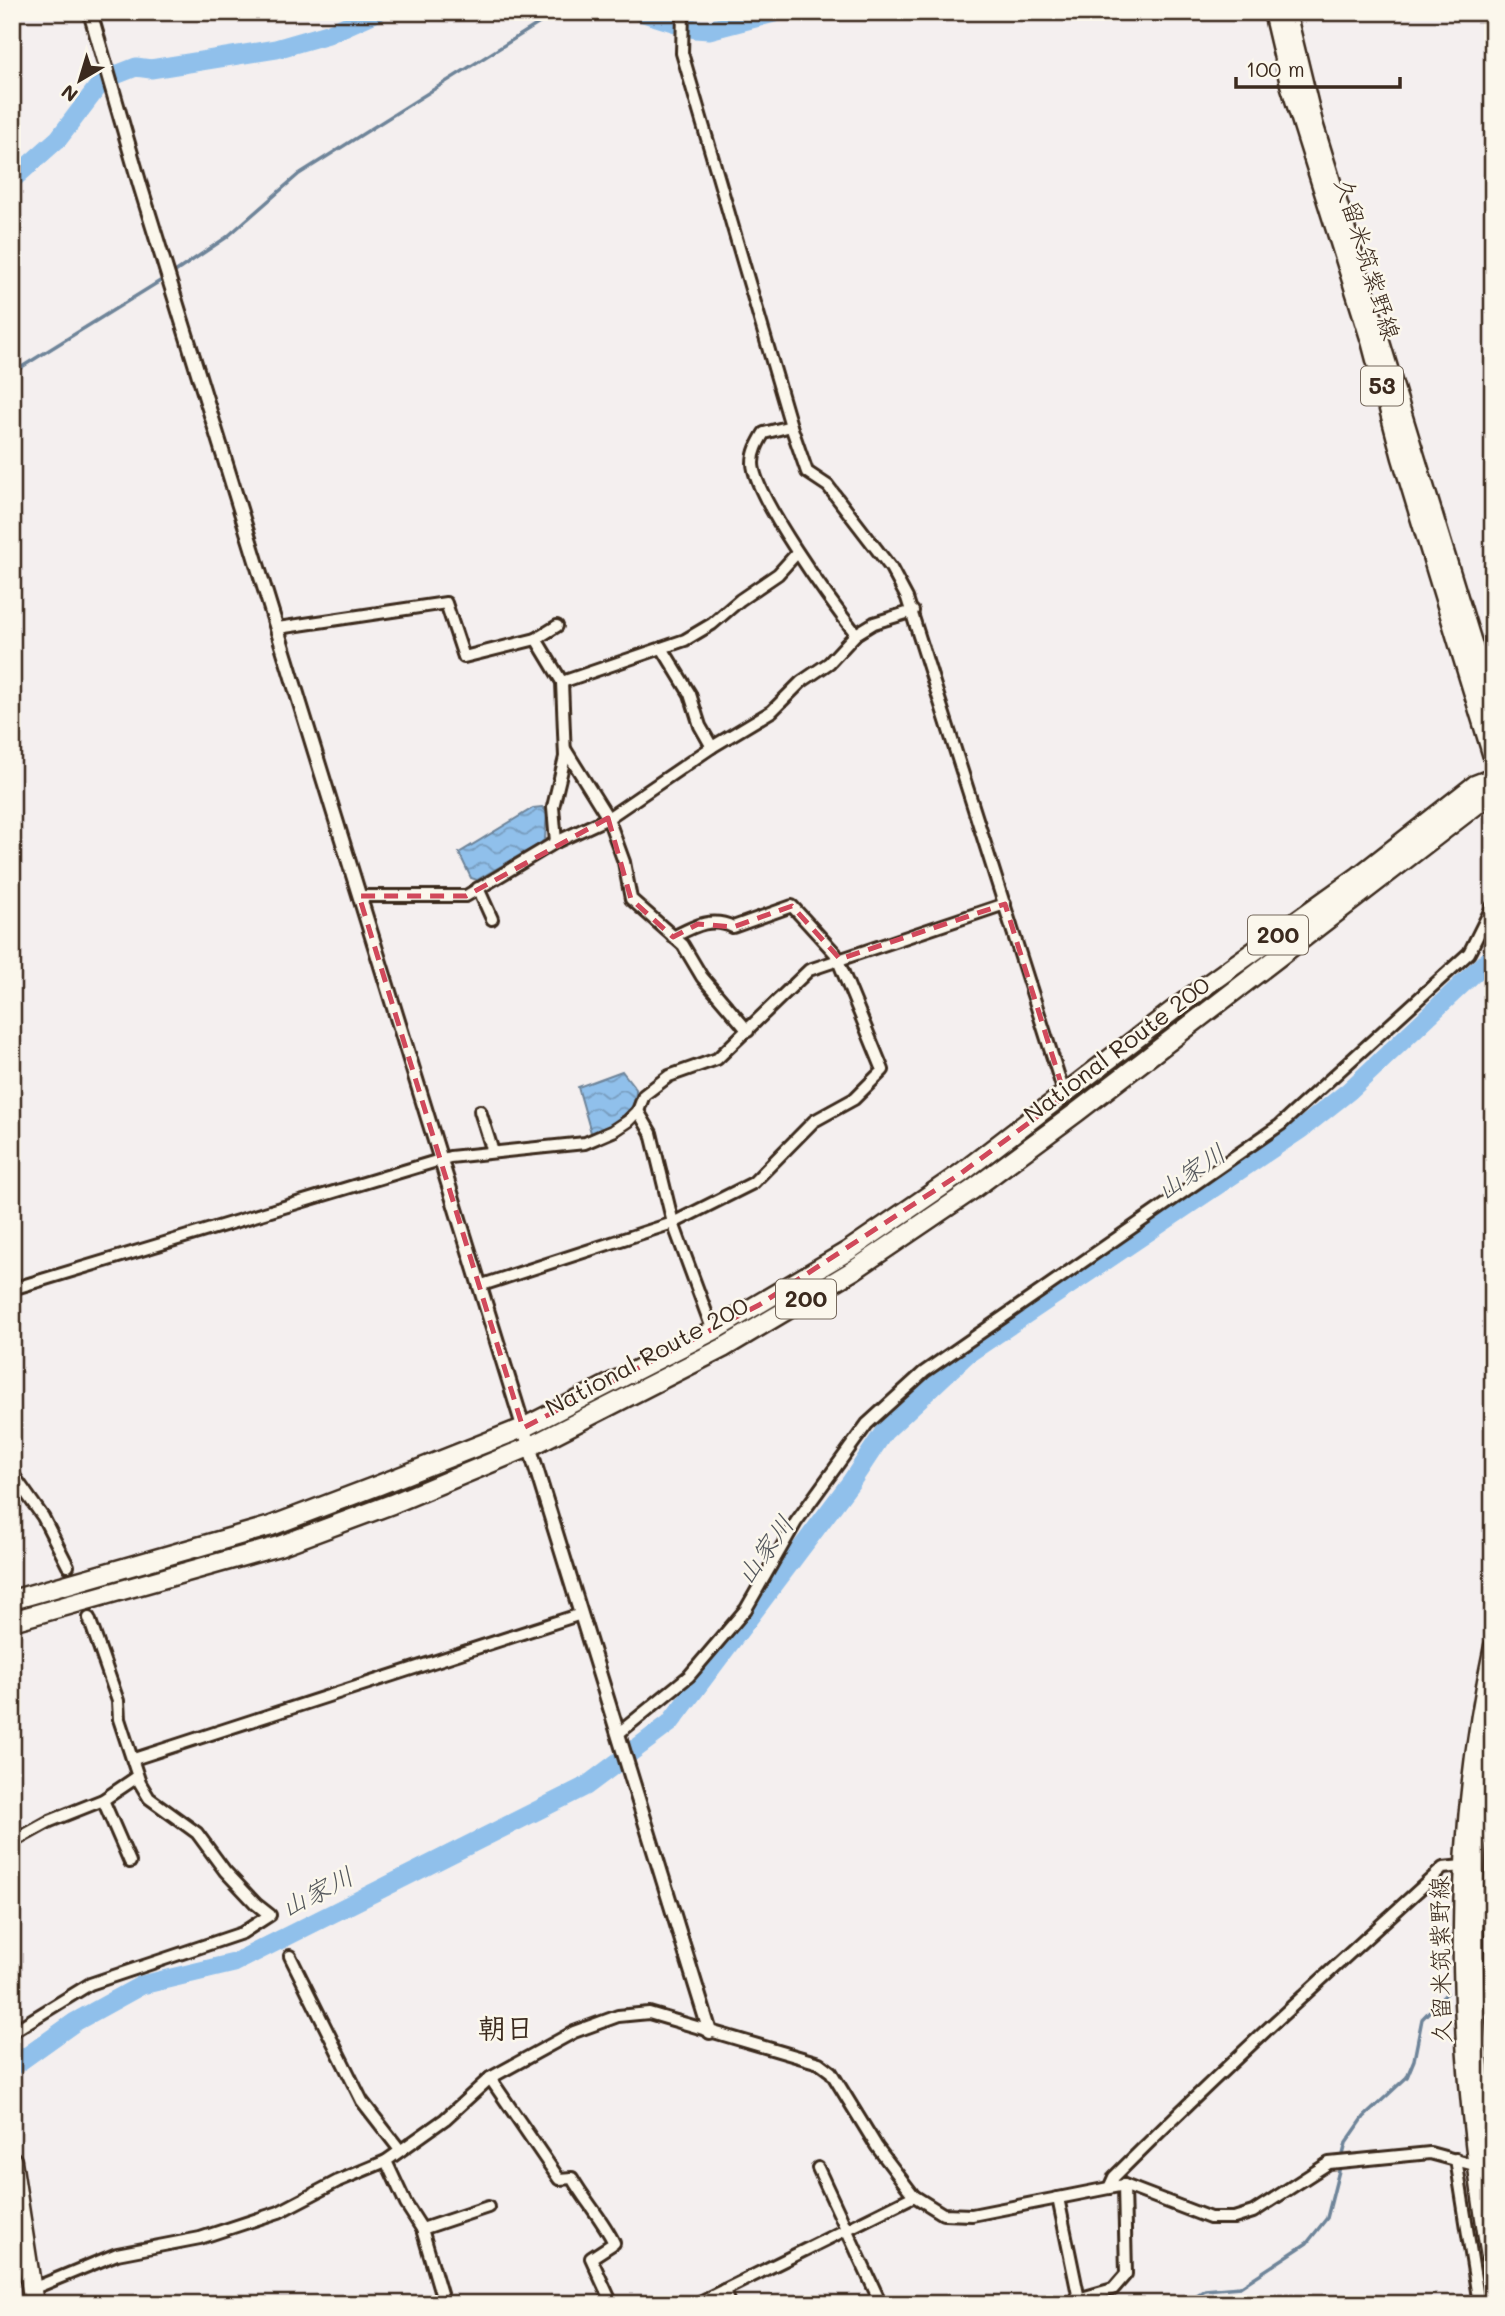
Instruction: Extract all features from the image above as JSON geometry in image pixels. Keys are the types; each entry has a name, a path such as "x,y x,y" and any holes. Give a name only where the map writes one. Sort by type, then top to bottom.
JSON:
{"highway":[{"name":"National Route 200","path":"12,1600 271,1525 523,1428 713,1331 848,1251 960,1174 1197,992 1359,876 1475,785 1493,780"},
{"name":"National Route 200","path":"12,1621 279,1546 392,1504 529,1447 723,1348 854,1270 972,1190 1480,802 1493,780"},
{"path":"12,2161 33,2296"}],"main road":[{"name":"久留米筑紫野線","path":"1272,12 1289,84 1370,341 1401,458 1493,760"},
{"name":"久留米筑紫野線","path":"1287,12 1314,123 1493,708"},
{"name":"久留米筑紫野線","path":"1493,1646 1469,1792 1462,1866 1460,1952 1474,2165 1493,2274"},
{"name":"久留米筑紫野線","path":"1493,1724 1477,1867 1474,1942 1481,2099 1493,2189"}],"street":[{"path":"90,12 710,2032"},
{"path":"683,14 682,53 790,426 807,472 828,486 891,568 912,611 1065,1096"},
{"path":"790,426 764,433 756,446 753,463 756,479 797,553 856,634"},
{"path":"562,682 685,640 712,624 740,600 779,575 797,553"},
{"path":"278,628 446,603 464,657 536,639 557,626"},
{"path":"359,895 466,896 556,842 608,818 712,747 772,711 802,681 829,663 856,634 874,623 912,611"},
{"path":"536,639 562,682 565,750 553,807 556,842"},
{"path":"662,648 690,694 700,726 712,747"},
{"path":"565,750 608,818 624,862 631,899 683,945 702,977 748,1031"},
{"path":"478,888 492,919"},
{"path":"12,1289 441,1160 584,1143 613,1131 638,1111 651,1088 669,1076 716,1059 810,970 1005,904"},
{"path":"619,1733 689,1676 746,1609 796,1521 867,1424 924,1372 1280,1125 1469,953 1493,905"},
{"path":"479,1286 673,1223 753,1183 814,1121 854,1099 883,1070 838,960 792,906 733,927 724,922 698,924 673,937"},
{"path":"480,1111 493,1152"},
{"path":"638,1111 651,1133 673,1223 713,1331"},
{"path":"12,1473 43,1517 68,1566"},
{"path":"134,1759 581,1614"},
{"path":"12,2032 90,1984 242,1933 271,1914 256,1904 225,1871 197,1833 149,1798 137,1777 134,1759 89,1619"},
{"path":"12,1842 50,1821 103,1800 137,1777"},
{"path":"103,1800 130,1861"},
{"path":"1109,2188 1114,2177 1197,2094 1307,1992 1443,1868 1462,1866"},
{"path":"290,1956 362,2101 400,2150"},
{"path":"33,2296 117,2254 225,2231 279,2212 338,2181 386,2161 445,2119 490,2078 574,2032 618,2015 649,2012 761,2048 804,2056 831,2072 877,2147 914,2196 943,2214 972,2215 1124,2185 1210,2218 1234,2218 1253,2212 1329,2163 1430,2153 1474,2165"},
{"path":"490,2078 559,2179 572,2178 588,2207 607,2228 614,2243 591,2258 612,2304"},
{"path":"1456,2159 1479,2304"},
{"path":"386,2161 406,2204 422,2229 444,2304"},
{"path":"818,2168 881,2304"},
{"path":"1058,2198 1079,2301 1113,2289 1126,2274 1124,2185"},
{"path":"696,2304 914,2196"},
{"path":"422,2229 488,2207"},
{"path":"724,2290 729,2304"}],"highlighted area":[{"path":"608,818 631,899 673,937 698,924 733,927 792,906 840,959 1005,904 1065,1096 960,1174 759,1305 523,1428 359,896 466,896"}],"water":[{"path":"542,807 547,812 545,839 541,843 477,880 471,878 459,853 533,808"},
{"path":"622,1071 636,1089 632,1105 615,1124 592,1136 578,1087"}],"waterway":[{"path":"12,180 59,138 103,80 136,67 151,69 276,49 328,34 377,12"},
{"path":"172,274 227,237 299,174 557,12"},
{"path":"640,12 695,29 709,30 778,12"},
{"path":"12,373 165,278"},
{"name":"山家川","path":"12,2067 75,2022 142,1985 234,1963 586,1786 670,1723 851,1482 884,1432 967,1354 1301,1129 1349,1091 1493,955"},
{"path":"1183,2304 1205,2290 1240,2287 1307,2243 1327,2218 1346,2143 1364,2117 1407,2077 1414,2060 1422,2019 1447,1993"}],"tunnel":[{"path":"68,1566 89,1618"}],"district":[{"name":"朝日","path":"506,2028"}]}
